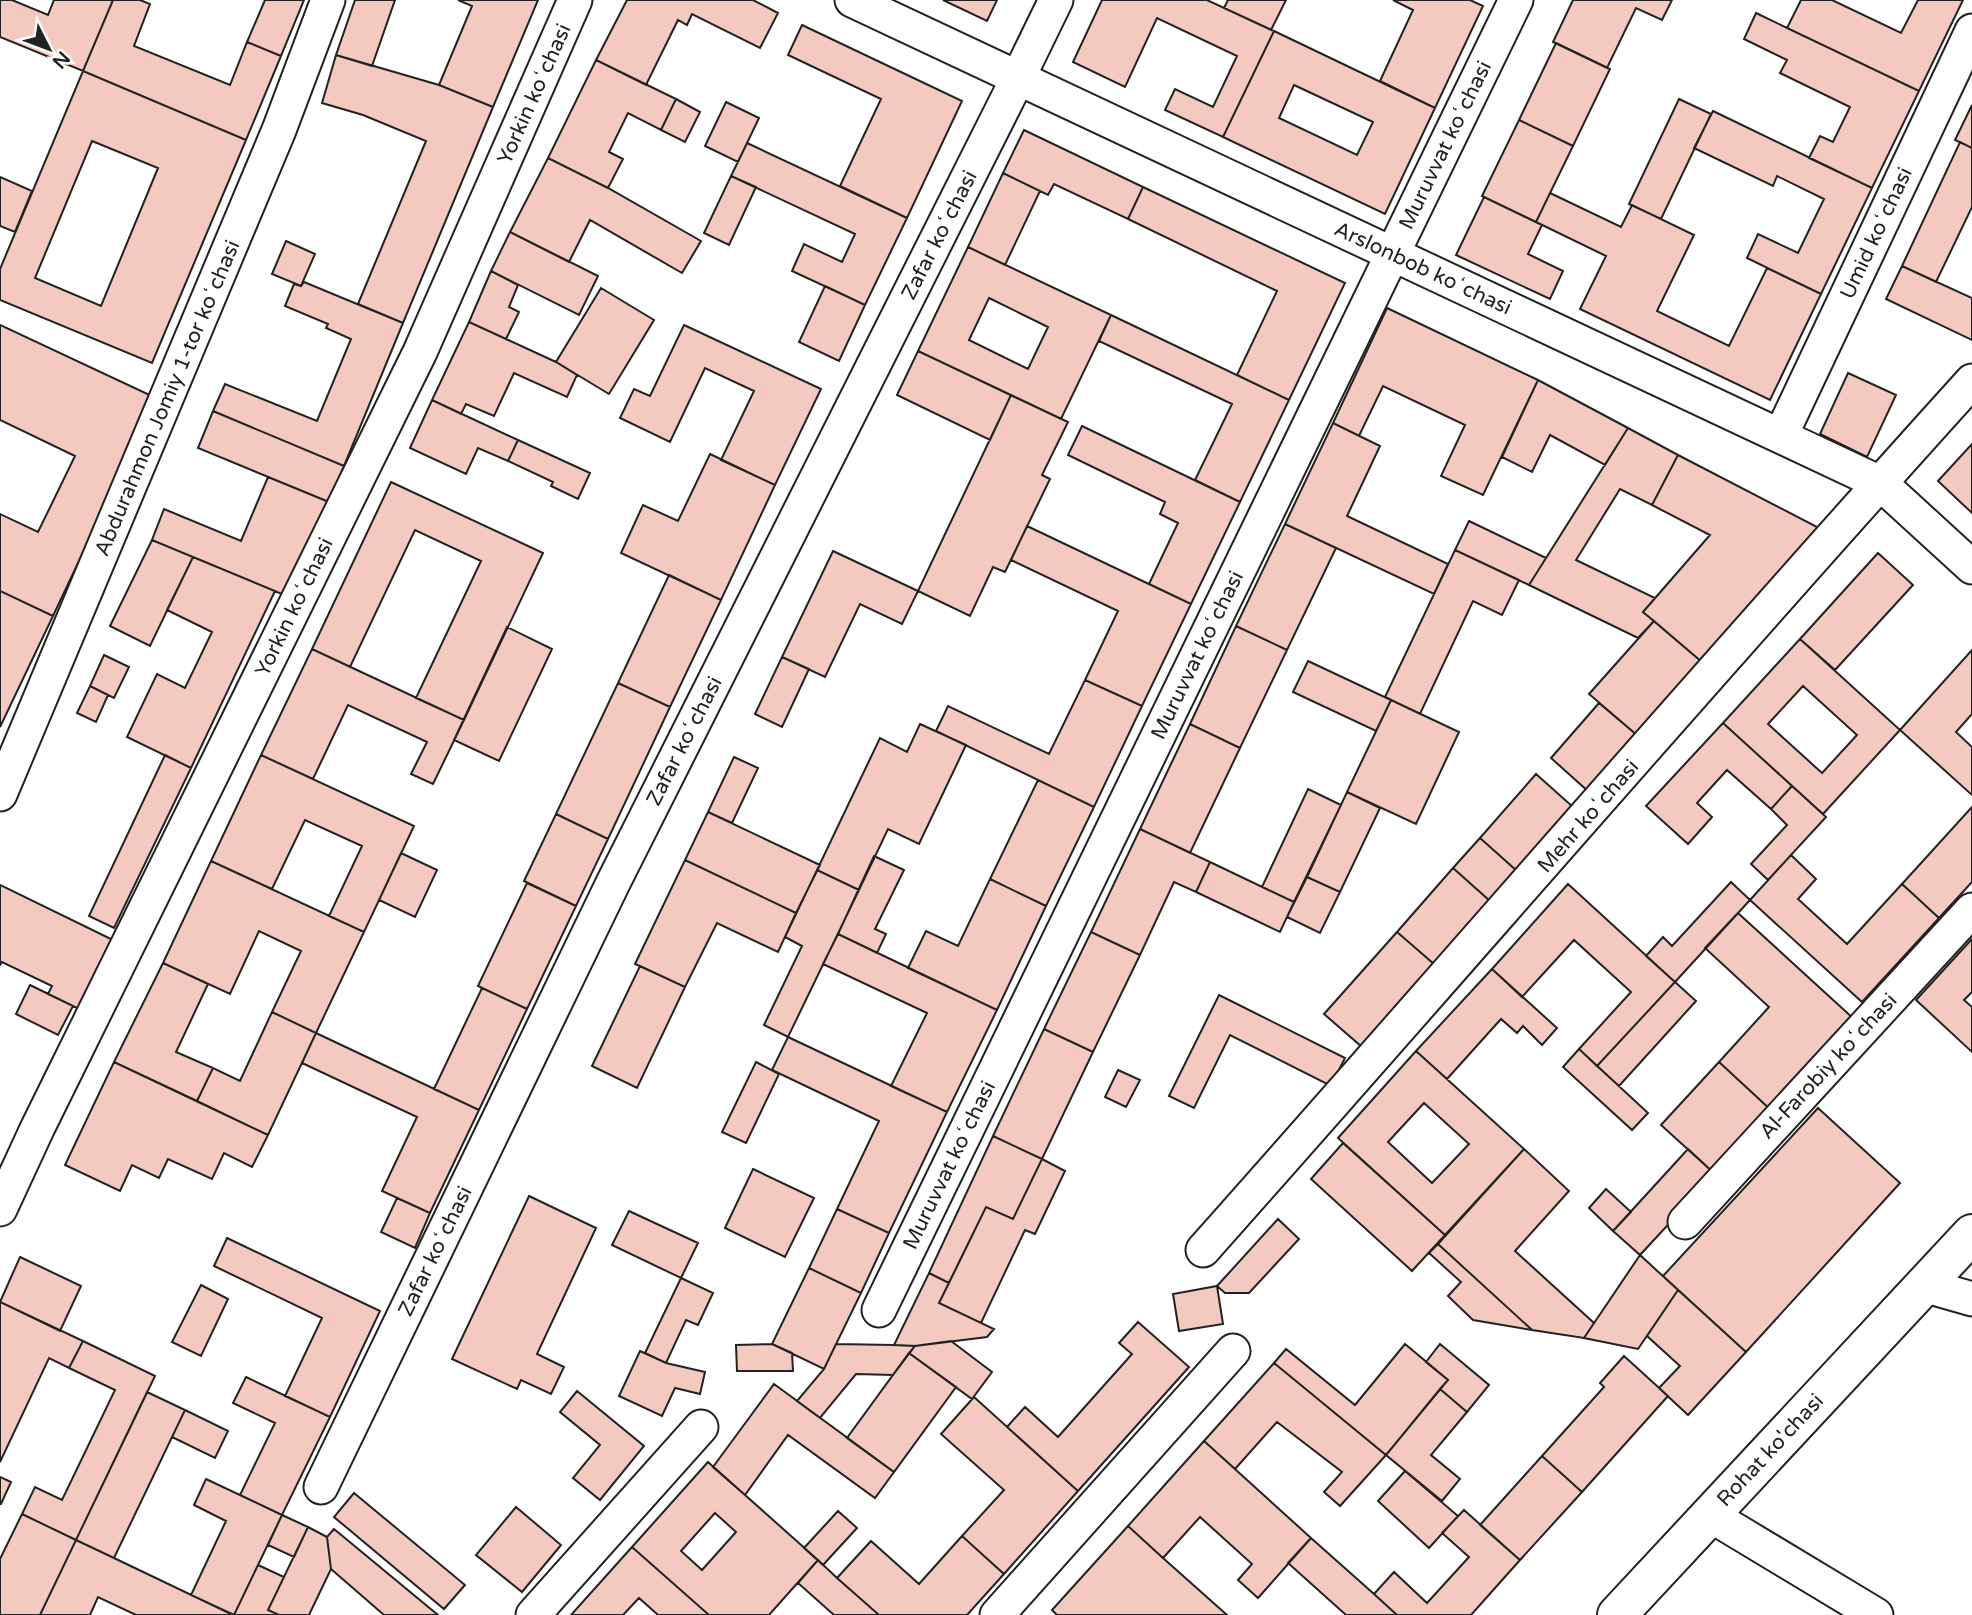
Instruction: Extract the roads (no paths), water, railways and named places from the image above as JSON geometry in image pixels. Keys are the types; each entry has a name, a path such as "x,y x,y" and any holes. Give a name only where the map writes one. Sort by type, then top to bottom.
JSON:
{"main road":[{"name":"Rohat ko'chasi","path":"1617,1615 1972,1234"}],"street":[{"name":"Abdurahmon Jomiy 1-tor koʻchasi","path":"0,793 274,143 328,0"},
{"name":"Yorkin koʻchasi","path":"0,1209 420,352 575,0"},
{"name":"Arslonbob koʻchasi","path":"852,0 1880,482 1972,567"},
{"name":"Zafar koʻchasi","path":"321,1487 613,883 1056,0"},
{"name":"Muruvvat koʻchasi","path":"879,1310 1516,0"},
{"name":"Umid koʻchasi","path":"1781,435 1972,31"},
{"name":"Mehr koʻchasi","path":"1203,1250 1880,482 1972,382"},
{"name":"Al-Farobiy koʻchasi","path":"1685,1222 1972,910"},
{"path":"1923,1284 1972,1299"},
{"path":"997,1615 1233,1350"},
{"path":"533,1615 701,1427"},
{"path":"1710,1515 1876,1615"}]}
